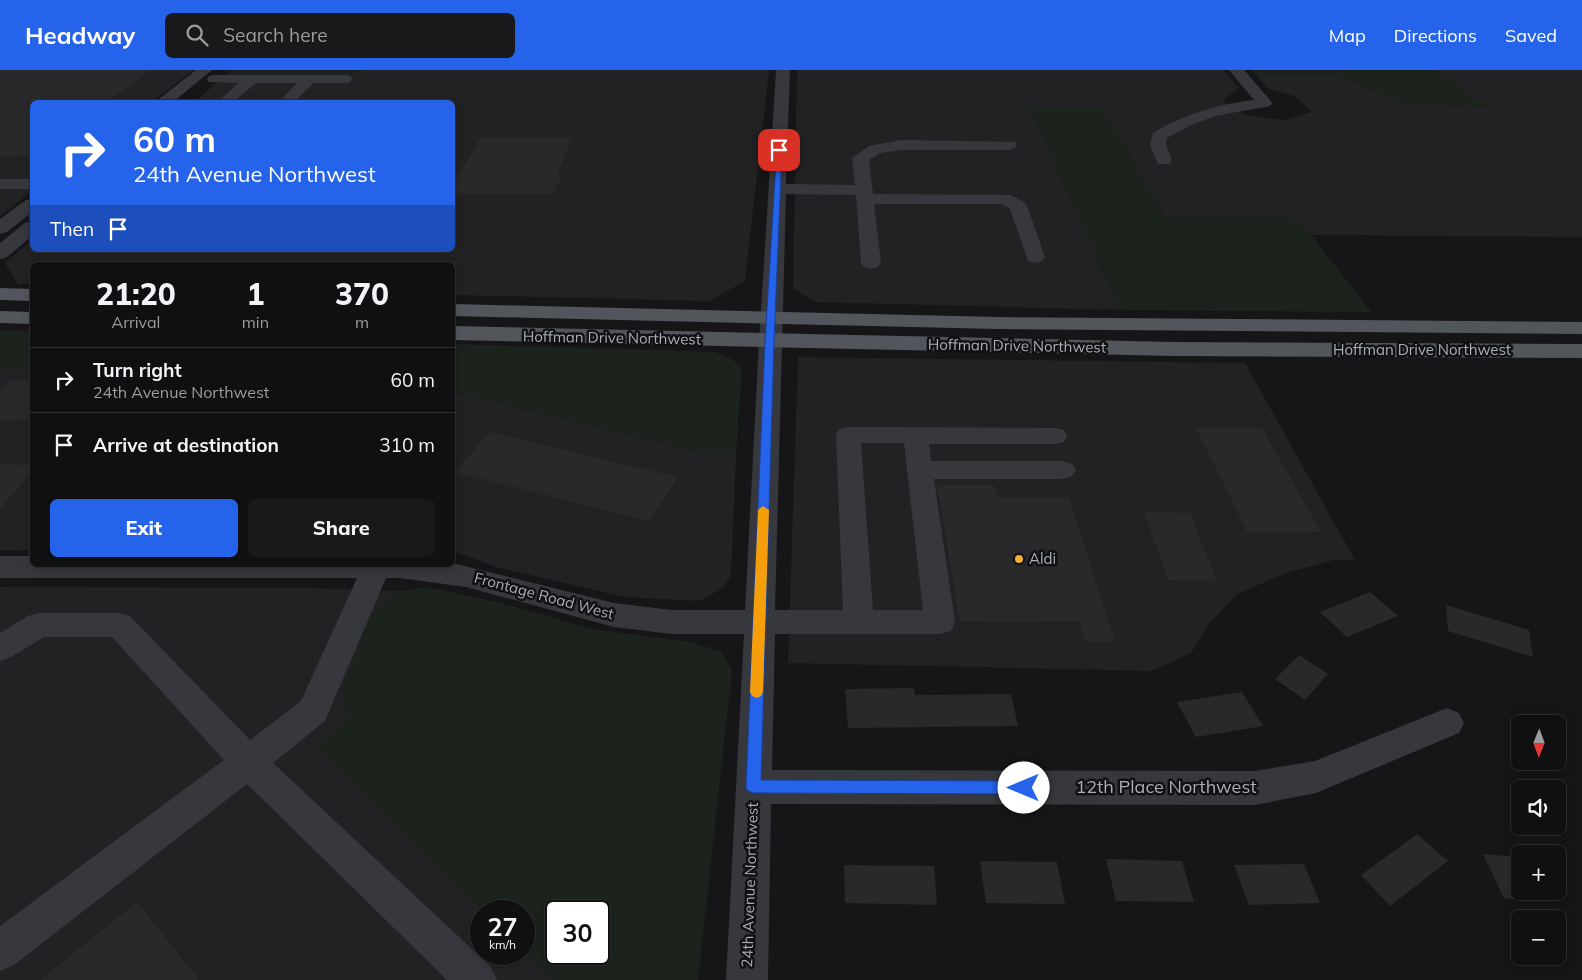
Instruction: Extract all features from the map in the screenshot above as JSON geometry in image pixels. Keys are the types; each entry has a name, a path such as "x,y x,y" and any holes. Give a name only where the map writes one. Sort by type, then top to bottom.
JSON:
{"main road":[{"path":"0,294 30,295"},
{"name":"Hoffman Drive Northwest","path":"455,310 770,330 1173,349 1582,351"},
{"path":"0,317 30,318"},
{"name":"Hoffman Drive Northwest","path":"455,333 1237,326 1582,328"}],"street":[{"name":"24th Avenue Northwest","path":"746,980 770,330 783,70"},
{"path":"1164,160 1158,145 1159,136 1173,126 1231,107 1265,103 1236,70"},
{"path":"186,100 214,73"},
{"path":"167,100 214,73 252,79 346,79"},
{"path":"227,100 252,79"},
{"path":"288,100 310,79"},
{"path":"871,263 860,158 875,149 901,145 1009,145"},
{"path":"0,184 30,184"},
{"path":"777,190 1005,199 1018,206 1034,257"},
{"path":"0,228 30,206"},
{"path":"0,253 30,229"},
{"path":"859,622 848,435 1055,436"},
{"path":"915,435 919,470 1063,470"},
{"name":"Frontage Road West","path":"5,574 376,567 423,569 466,576 614,615 643,620 672,622 940,622 919,470"},
{"path":"0,951 313,711 376,567"},
{"path":"0,648 39,625 119,625 248,762 476,980"},
{"name":"12th Place Northwest","path":"754,787 1255,788 1316,777 1447,723"}],"shaded area":[{"path":"0,70 194,70 154,100 30,100 30,193 0,216"},
{"path":"232,70 364,70 359,74 229,73"},
{"path":"364,70 769,70 745,281 710,301 455,295 455,262 30,262 30,284 18,284 5,263 30,242 30,252 455,252 455,100 196,100 229,73 359,74"},
{"path":"797,70 1223,70 1239,88 1222,101 1246,115 1283,120 1312,112 1294,96 1269,89 1256,75 1341,76 1401,103 1488,107 1437,70 1582,70 1582,237 1311,235 1298,218 1165,217 1103,108 1029,107 1121,310 816,302 793,289"},
{"path":"1252,70 1437,70 1489,107 1401,103 1341,76 1256,75"},
{"path":"1029,107 1103,108 1165,217 1298,218 1371,312 1121,310"},
{"path":"0,330 30,331 30,369 0,369"},
{"path":"455,344 715,352 732,359 742,368 736,454 701,452 455,392"},
{"path":"798,357 1245,363 1355,560 1334,560 1286,573 1237,594 1208,625 1191,653 1152,671 788,663"},
{"path":"0,369 30,369 30,550 0,550"},
{"path":"455,392 701,452 736,454 731,576 723,588 699,601 625,597 496,567 455,552"},
{"path":"0,587 309,588 399,591 369,618 350,714 319,747 473,900 470,900 470,965 535,965 535,961 554,980 0,980"},
{"path":"428,587 505,604 592,629 691,642 722,652 732,670 698,980 554,980 535,961 535,900 473,900 318,747 350,714 342,693 369,618 399,591"}],"building":[{"path":"0,70 151,70 109,100 30,100 30,156 0,156"},
{"path":"481,137 573,138 557,174 562,175 553,194 455,193 455,180"},
{"path":"11,380 30,380 30,420 0,420 0,391"},
{"path":"1196,428 1262,428 1321,532 1247,532"},
{"path":"489,432 678,477 650,521 455,472"},
{"path":"0,464 30,465 30,474 0,509"},
{"name":"Aldi","path":"937,485 994,485 998,498 1069,497 1115,642 1086,642 1079,621 960,622"},
{"path":"1144,512 1190,513 1217,581 1168,580"},
{"path":"1370,592 1398,616 1347,637 1320,612"},
{"path":"1446,605 1529,630 1533,657 1448,631"},
{"path":"1299,655 1328,674 1305,700 1275,679"},
{"path":"914,688 915,695 1011,694 1018,726 848,728 845,689"},
{"path":"1242,692 1263,726 1196,737 1177,702"},
{"path":"1417,834 1448,861 1390,906 1361,875"},
{"path":"1483,854 1511,856 1511,899 1504,898"},
{"path":"1106,859 1182,861 1194,902 1116,901"},
{"path":"980,861 1057,862 1065,904 986,903"},
{"path":"1304,864 1320,903 1249,905 1234,865"},
{"path":"844,865 934,866 937,905 845,903"},
{"path":"137,902 199,980 40,980"}],"slow traffic":[{"path":"757,692 763,510"}],"place":[{"name":"Aldi","path":"1019,559"}],"route":[{"path":"779,150 759,621 754,787 1024,788"}]}
